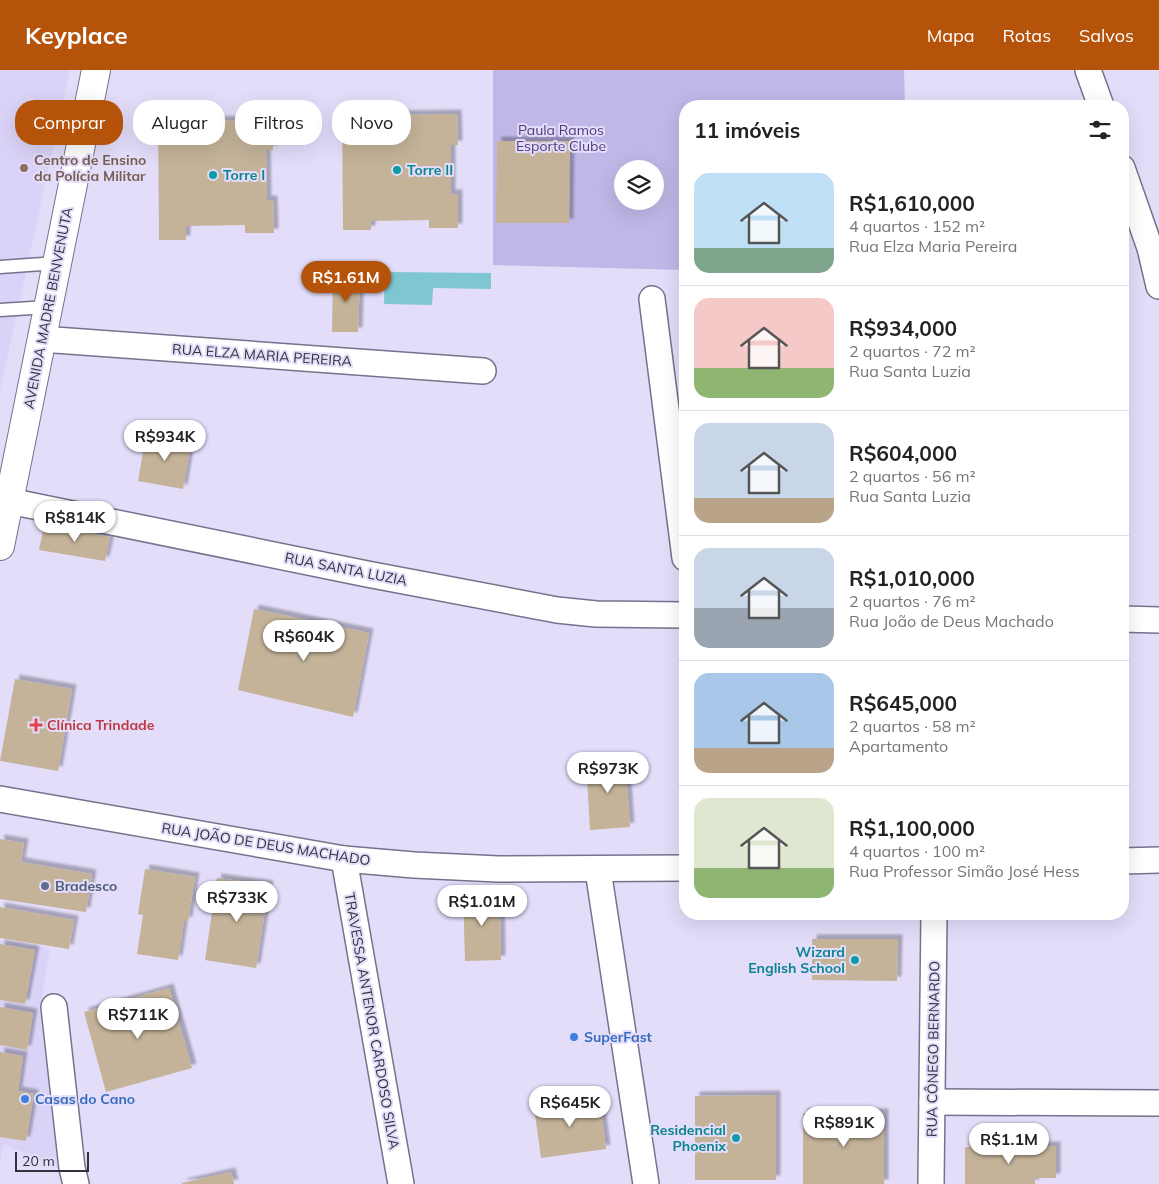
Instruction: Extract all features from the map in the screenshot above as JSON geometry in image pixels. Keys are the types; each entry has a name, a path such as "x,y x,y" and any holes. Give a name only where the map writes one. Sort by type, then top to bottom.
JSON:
{"main road":[{"name":"AVENIDA MADRE BENVENUTA","path":"0,546 96,70"}],"street":[{"path":"1088,70 1099,100"},
{"path":"1129,188 1150,248 1159,286"},
{"path":"652,299 679,511"},
{"name":"RUA ELZA MARIA PEREIRA","path":"42,339 483,370"},
{"name":"RUA SANTA LUZIA","path":"9,501 358,572 557,610 596,614 679,615"},
{"path":"1129,619 1159,620"},
{"name":"RUA JOÃO DE DEUS MACHADO","path":"0,799 344,859 470,868 598,870 679,868"},
{"name":"TRAVESSA ANTENOR CARDOSO SILVA","path":"344,859 401,1184"},
{"path":"1129,861 1159,860"},
{"path":"598,870 646,1184"},
{"name":"RUA CÔNEGO BERNARDO","path":"931,1184 934,920"},
{"path":"54,1007 72,1168 76,1184"},
{"path":"932,1102 1159,1102"}],"lane":[{"path":"0,267 57,263"},
{"path":"0,310 48,307"}],"shaded area":[{"name":"Centro de Ensino da Polícia Militar","path":"0,70 70,70 63,100 15,100 15,145 54,145 0,391"},
{"path":"385,272 491,273 491,289 433,288 432,305 384,304"},
{"path":"0,941 50,949 40,1009 58,1168 4,1144 0,1162"}],"green space":[{"name":"Paula Ramos Esporte Clube","path":"493,70 904,70 905,100 679,100 679,270 493,265"}],"building":[{"name":"Torre II","path":"457,114 458,145 451,145 451,194 458,194 458,228 429,228 429,220 371,221 371,230 343,230 342,145 411,145 411,115"},
{"name":"Torre I","path":"235,120 235,145 273,145 273,150 266,150 267,200 273,200 274,233 245,233 245,225 186,226 186,240 159,240 158,145 225,145 225,121"},
{"path":"497,141 570,141 569,223 496,223"},
{"path":"333,274 360,275 358,332 332,332"},
{"path":"146,435 191,442 183,489 138,481"},
{"path":"44,526 110,537 105,561 39,550"},
{"path":"254,609 369,633 353,717 238,690"},
{"name":"Clínica Trindade","path":"15,679 72,689 58,771 0,761"},
{"path":"625,759 630,827 590,830 586,761"},
{"name":"Bradesco","path":"0,839 24,843 21,862 92,874 86,912 0,899"},
{"path":"145,869 195,877 188,921 184,921 178,960 137,954 143,915 138,914"},
{"path":"217,878 269,885 256,968 205,960"},
{"path":"463,893 500,893 501,960 465,961"},
{"path":"0,907 74,920 69,949 0,938"},
{"name":"Wizard English School","path":"812,939 898,939 897,981 812,980"},
{"path":"0,944 35,950 25,1004 0,1000"},
{"path":"169,988 192,1068 106,1092 84,1012"},
{"path":"0,1007 33,1013 27,1050 0,1045"},
{"path":"0,1052 23,1056 18,1091 34,1094 26,1141 0,1137"},
{"name":"Residencial Phoenix","path":"776,1095 776,1180 695,1180 695,1096"},
{"path":"599,1098 606,1149 541,1158 534,1107"},
{"path":"803,1113 884,1113 884,1184 803,1184"},
{"path":"1056,1146 1056,1178 1035,1178 1035,1184 965,1184 965,1147"},
{"path":"231,1172 234,1184 182,1184 182,1183"}],"place":[{"name":"Centro de Ensino da Polícia Militar","path":"24,168"},
{"name":"Torre II","path":"397,170"},
{"name":"Torre I","path":"213,175"},
{"name":"Clínica Trindade","path":"36,725"},
{"name":"Bradesco","path":"45,886"},
{"name":"Wizard English School","path":"855,960"},
{"name":"SuperFast","path":"574,1037"},
{"name":"Casas do Cano","path":"25,1099"},
{"name":"Residencial Phoenix","path":"736,1138"}]}
